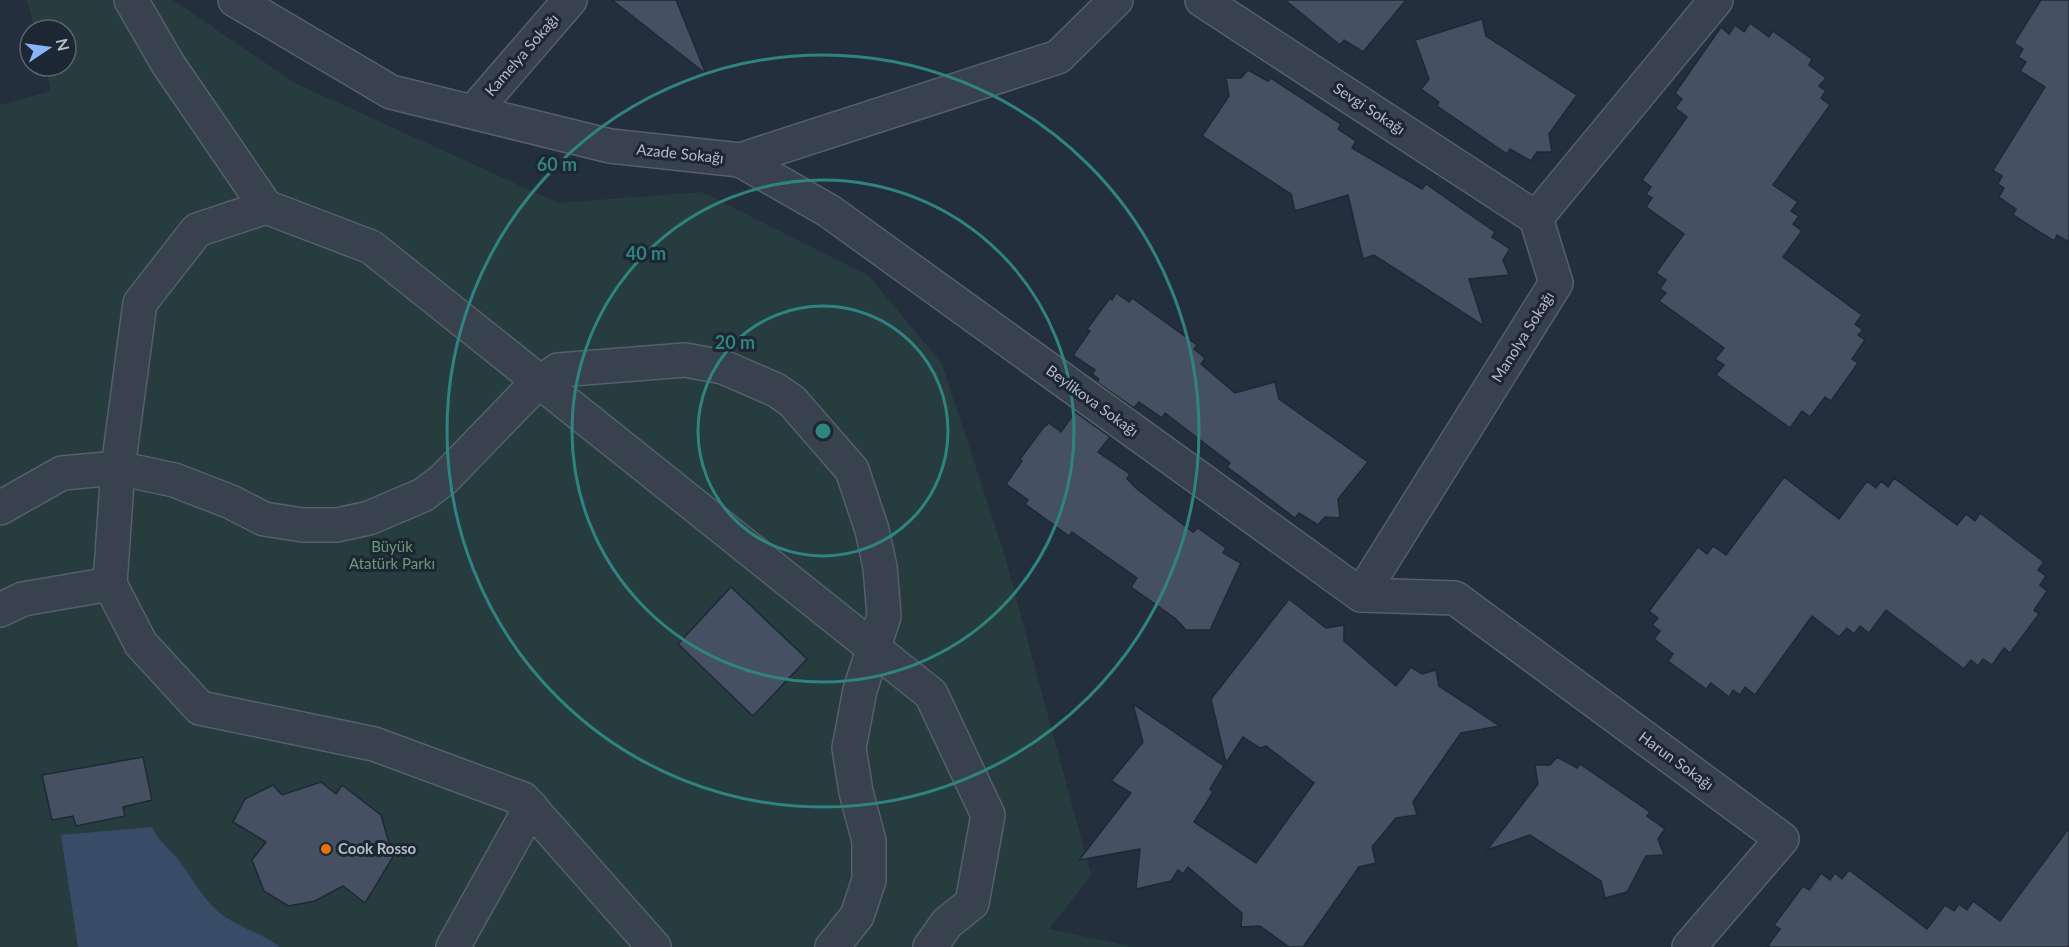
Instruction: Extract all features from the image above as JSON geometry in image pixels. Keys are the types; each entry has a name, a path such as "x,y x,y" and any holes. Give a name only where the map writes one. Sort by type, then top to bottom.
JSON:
{"street":[{"path":"131,0 168,64 266,207 371,247 931,694 988,815 972,903 947,923 930,947"},
{"name":"Azade Sokağı","path":"235,0 391,92 610,146 740,160 1058,57 1116,0"},
{"name":"Kamelya Sokağı","path":"474,111 570,0"},
{"name":"Sevgi Sokağı","path":"1202,0 1536,218"},
{"path":"1536,218 1716,0"},
{"name":"Beylikova Sokağı","path":"740,160 829,211 1360,596"},
{"path":"266,207 197,230 140,303 118,468 110,584 141,644 200,708 374,744 523,799 654,947"},
{"name":"Manolya Sokağı","path":"1360,596 1556,283 1536,218"},
{"path":"0,508 62,472 118,468 174,480 231,502 264,519 303,525 337,525 369,518 423,495 444,479 540,381 558,370 685,360 723,367 776,390 792,401 852,470 872,530 880,567 884,616 860,690 849,748 856,792 869,841 869,880 857,916 832,947"},
{"path":"0,610 23,599 110,584"},
{"name":"Harun Sokağı","path":"1360,596 1455,598 1782,839 1689,947"},
{"path":"453,947 531,807"}],"green space":[{"name":"Büyük Atatürk Parkı","path":"27,0 173,0 295,83 558,203 702,192 869,276 942,364 1004,553 1091,875 1049,929 1134,947 0,947 0,105 51,91 48,78 78,78 78,18 32,18"}],"water":[{"path":"152,827 200,891 221,914 280,947 78,947 61,835"}],"building":[{"path":"612,0 676,0 706,74"},
{"path":"1285,0 1406,0 1363,52 1344,40 1340,45"},
{"path":"2041,0 2069,0 2069,242 2057,235 2054,241 2013,215 2016,209 1999,197 2004,188 1998,184 2002,176 1993,170 2045,87 2020,71 2026,62 2018,57 2023,49 2014,43"},
{"path":"1482,19 1486,36 1577,95 1549,134 1552,152 1537,152 1531,161 1510,149 1507,154 1437,106 1439,102 1421,89 1429,79 1415,40"},
{"path":"1750,23 1769,37 1773,31 1812,59 1809,65 1826,78 1819,86 1826,91 1821,98 1830,105 1773,185 1798,202 1791,211 1799,216 1793,224 1802,231 1783,257 1862,315 1855,324 1863,330 1858,335 1865,340 1852,359 1858,363 1831,401 1825,397 1810,417 1802,411 1790,428 1716,375 1724,365 1715,359 1724,348 1659,301 1666,293 1660,289 1666,280 1656,273 1684,234 1646,207 1652,198 1646,194 1651,187 1642,180 1687,117 1675,108 1682,99 1675,93 1721,27 1729,34 1735,25 1744,32"},
{"path":"1248,70 1268,81 1271,78 1341,124 1338,129 1356,141 1352,148 1422,189 1426,184 1495,232 1492,237 1510,249 1503,260 1509,275 1469,279 1484,326 1374,255 1363,259 1348,195 1295,211 1291,194 1202,136 1229,96 1226,78 1241,78"},
{"path":"1116,293 1129,302 1132,298 1197,345 1194,349 1205,358 1201,364 1235,393 1275,382 1279,399 1368,462 1338,499 1340,518 1325,517 1318,525 1299,513 1295,518 1227,467 1230,463 1165,413 1162,418 1139,402 1134,408 1097,382 1099,379 1092,374 1095,370 1073,355 1090,331 1087,329"},
{"path":"1075,412 1110,437 1098,452 1130,474 1127,479 1137,489 1193,532 1198,528 1226,548 1223,553 1241,563 1210,630 1186,630 1176,619 1131,587 1137,578 1072,532 1069,536 1025,504 1028,500 1006,484 1022,461 1020,459 1043,428 1049,423 1061,432"},
{"path":"1784,477 1839,519 1867,481 1876,488 1881,481 1888,487 1894,478 1957,525 1966,514 1975,521 1980,513 2044,562 2038,570 2046,576 2040,585 2047,591 2034,610 2039,614 2010,653 2004,648 1992,665 1983,659 1978,666 1971,660 1964,669 1886,610 1869,633 1860,626 1854,634 1847,628 1839,637 1812,616 1755,695 1745,687 1740,695 1733,690 1729,697 1711,683 1706,689 1668,661 1673,654 1654,639 1660,631 1652,625 1658,618 1649,611 1698,547 1707,554 1713,546 1726,555"},
{"path":"731,587 807,659 753,716 678,644"},
{"path":"1289,599 1326,628 1344,625 1344,641 1396,686 1411,667 1422,674 1436,670 1439,686 1500,726 1461,733 1413,802 1417,815 1396,818 1372,847 1376,863 1359,867 1303,947 1289,947 1260,926 1241,927 1242,913 1188,867 1183,874 1178,870 1171,881 1136,889 1140,849 1079,860 1131,793 1111,781 1143,742 1133,704 1224,766 1210,789 1213,792 1194,822 1256,863 1314,783 1266,746 1260,748 1243,737 1226,763 1211,699"},
{"path":"143,757 152,800 123,807 125,816 76,826 73,816 52,820 42,775"},
{"path":"1557,757 1577,768 1580,764 1650,812 1647,816 1665,829 1658,839 1664,855 1646,856 1627,892 1605,898 1601,881 1530,835 1487,850 1538,784 1535,765 1550,765"},
{"name":"Cook Rosso","path":"321,782 336,794 342,785 381,815 393,857 365,903 343,886 315,901 288,906 264,891 252,860 266,842 233,822 245,799 273,785 282,795"},
{"path":"2069,828 2069,947 1767,947 1780,929 1774,925 1803,886 1809,890 1821,873 1830,880 1835,873 1842,879 1849,870 1927,929 1945,905 1954,911 1959,904 1967,910 1973,901 2000,921"}],"place":[{"name":"Cook Rosso","path":"326,849"}]}
